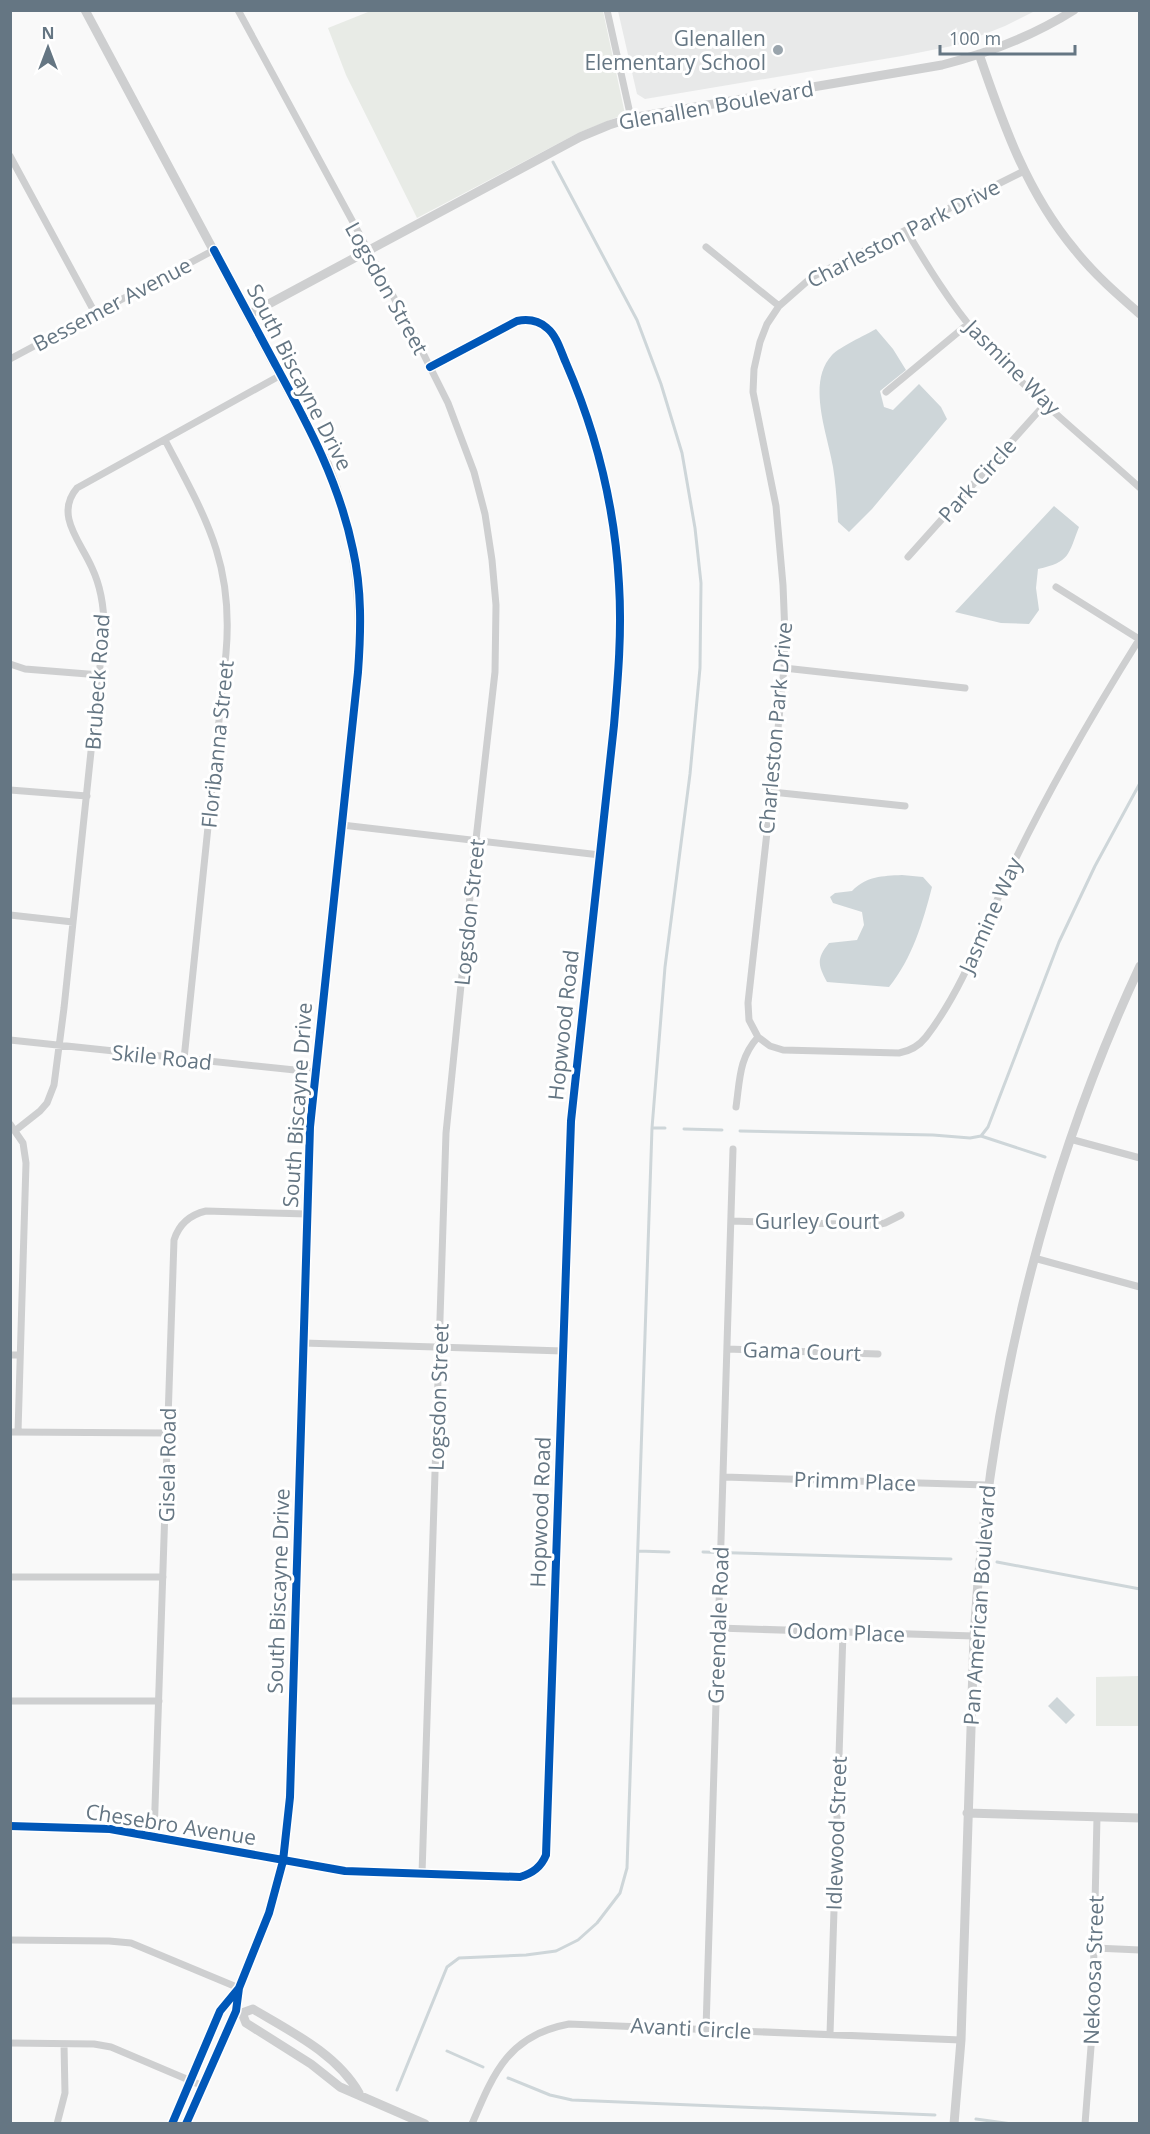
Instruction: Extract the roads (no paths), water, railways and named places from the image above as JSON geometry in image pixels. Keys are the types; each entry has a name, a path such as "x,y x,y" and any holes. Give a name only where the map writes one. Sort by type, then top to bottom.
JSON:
{"street":[{"name":"South Biscayne Drive","path":"85,10 318,444 334,482 349,531 358,579 360,648 310,1127 290,1786 283,1861 267,1919 239,1988 220,2012 172,2124"},
{"path":"608,10 631,118"},
{"name":"Glenallen Boulevard","path":"248,315 580,137 609,125 631,118 922,69 979,54 1027,37 1074,10"},
{"name":"Logsdon Street","path":"238,11 448,403 467,451 485,514 492,560 496,605 495,672 446,1132 422,1874"},
{"path":"979,54 1003,122 1024,171 1043,207 1074,249 1110,287 1140,314"},
{"path":"10,156 95,313"},
{"name":"Charleston Park Drive","path":"758,1037 751,1025 748,1011 784,668 783,585 778,523 774,490 753,384 755,361 760,342 767,324 779,306 812,277 1024,171"},
{"name":"Jasmine Way","path":"906,230 940,285 968,324 1008,368 1140,488"},
{"path":"706,248 779,306"},
{"name":"Bessemer Avenue","path":"10,359 214,250"},
{"name":"Hopwood Road","path":"430,367 517,321 531,321 547,327 554,337 579,397 603,476 617,553 621,611 620,665 571,1121 548,1848 538,1868"},
{"path":"886,392 968,324"},
{"name":"Brubeck Road","path":"16,1130 47,1103 54,1085 104,628 102,597 92,568 67,519 68,502 77,488 281,375"},
{"name":"Park Circle","path":"908,557 1046,403"},
{"name":"Floribanna Street","path":"165,440 215,540 224,577 228,617 184,1059"},
{"path":"1056,587 1139,639"},
{"name":"Jasmine Way","path":"758,1037 770,1046 789,1051 899,1053 910,1050 922,1042 960,984 1016,859 1058,776 1139,639"},
{"path":"10,664 25,669 100,675"},
{"path":"784,668 965,688"},
{"path":"10,790 87,796"},
{"path":"772,792 905,806"},
{"path":"342,825 600,855"},
{"path":"10,915 73,922"},
{"name":"Pan American Boulevard","path":"954,2124 961,2040 974,1636 987,1485 1014,1340 1034,1258 1071,1139 1098,1063 1140,966"},
{"path":"736,1107 743,1058 758,1037"},
{"name":"Skile Road","path":"10,1040 314,1072"},
{"path":"10,1124 23,1143 26,1163 20,1355 14,1432 167,1433"},
{"path":"1071,1139 1140,1158"},
{"path":"731,1221 733,1149"},
{"name":"Gisela Road","path":"154,1837 173,1246 178,1229 190,1216 206,1211 307,1214"},
{"name":"Gurley Court","path":"731,1221 876,1225 901,1215"},
{"name":"Greendale Road","path":"706,2029 731,1221"},
{"path":"1034,1258 1140,1287"},
{"path":"303,1343 563,1351"},
{"name":"Gama Court","path":"727,1349 878,1354"},
{"path":"10,1355 20,1355"},
{"name":"Primm Place","path":"724,1477 987,1485"},
{"path":"10,1577 163,1577"},
{"name":"Odom Place","path":"718,1628 974,1636"},
{"name":"Idlewood Street","path":"830,2034 843,1632"},
{"path":"10,1701 159,1701"},
{"path":"967,1813 1140,1818"},
{"name":"Nekoosa Street","path":"1085,2124 1092,2034 1097,1817"},
{"name":"Chesebro Avenue","path":"10,1826 91,1827 345,1871 516,1877 526,1875 538,1868"},
{"path":"10,1940 131,1943 239,1988"},
{"path":"1095,1948 1140,1950"},
{"name":"South Biscayne Drive","path":"186,2124 239,2012 239,1988"},
{"path":"225,2006 239,2012 246,2023 311,2064 340,2087 359,2093 425,2124"},
{"path":"239,2012 253,2009 301,2038 332,2061 353,2083 359,2093"},
{"name":"Avanti Circle","path":"472,2124 491,2080 504,2059 522,2042 554,2026 584,2023 961,2040"},
{"path":"10,2043 94,2044 111,2047 202,2086"},
{"path":"57,2124 65,2094 64,2044"}],"waterway":[{"path":"397,2090 447,1967 459,1958 526,1955 556,1951 578,1940 597,1923 620,1893 627,1868 652,1128 665,967 690,774 700,668 701,583 695,528 682,453 661,384 637,320 553,162"},
{"path":"740,1131 933,1135 970,1138 981,1136 988,1127 1059,942 1095,866 1140,783"},
{"path":"652,1128 665,1128"},
{"path":"684,1129 722,1130"},
{"path":"981,1136 1045,1157"},
{"path":"638,1551 669,1552"},
{"path":"703,1552 951,1559"},
{"path":"997,1562 1140,1589"},
{"path":"447,2051 483,2067"},
{"path":"508,2078 550,2095 572,2100 935,2115"},
{"path":"976,2119 1012,2124"}],"place":[{"name":"Glenallen Elementary School","path":"778,50"}]}
